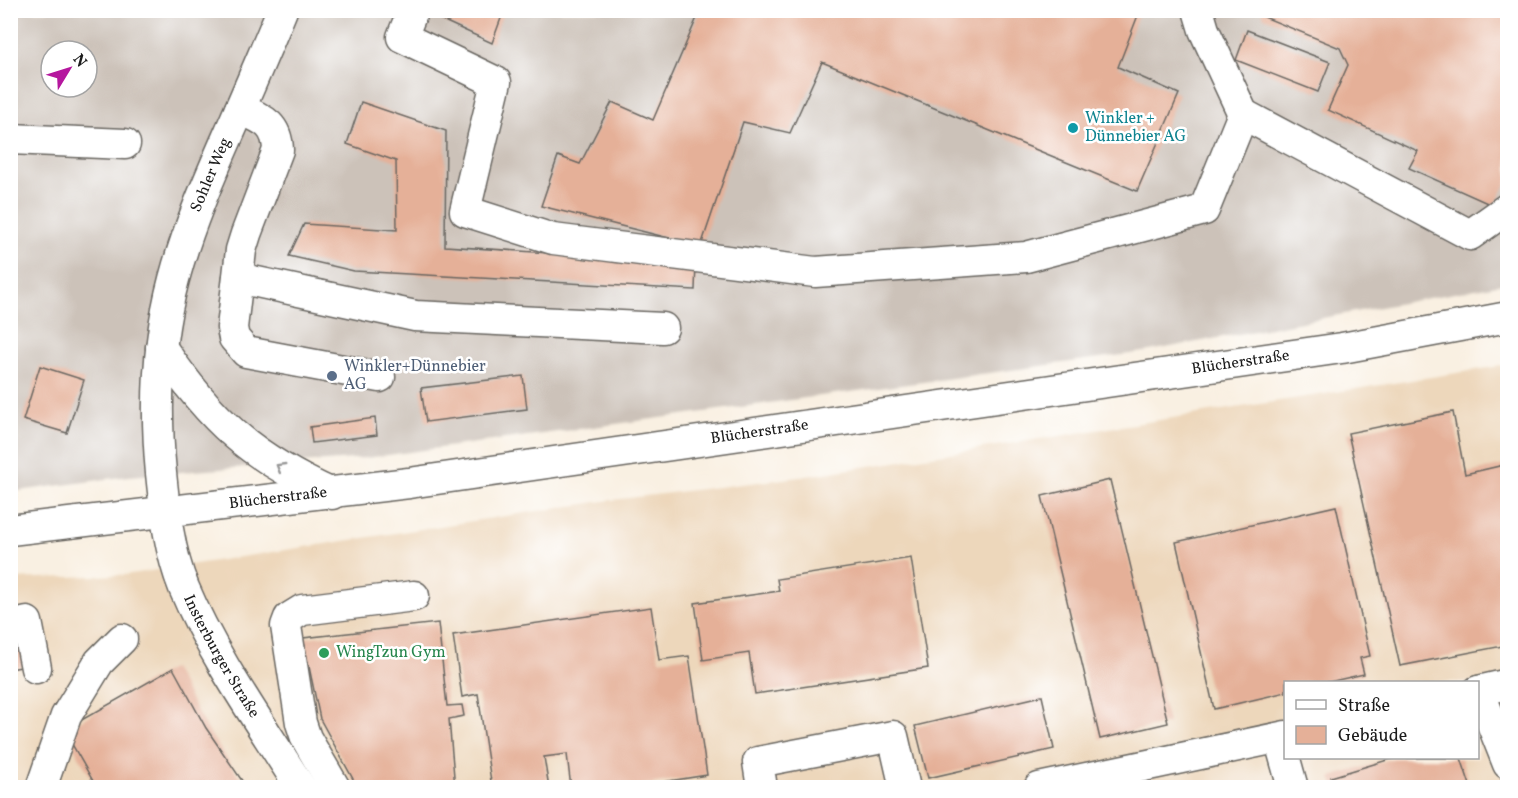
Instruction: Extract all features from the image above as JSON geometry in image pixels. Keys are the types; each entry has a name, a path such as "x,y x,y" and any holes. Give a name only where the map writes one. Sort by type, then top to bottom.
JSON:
{"street":[{"name":"Sohler Weg","path":"165,513 159,438 159,372 161,347 174,281 191,222 282,10"},
{"path":"413,10 402,37 496,82 465,211 553,239 804,271 1026,258 1204,210 1242,114"},
{"path":"1198,10 1204,30 1242,114 1470,235 1508,208"},
{"path":"240,109 265,120 277,138 278,150 246,234 232,328 234,338 246,352 380,377"},
{"path":"10,139 125,144"},
{"path":"238,278 415,316 663,327"},
{"name":"Blücherstraße","path":"10,530 332,494 1342,348 1508,317"},
{"path":"161,347 202,403 229,431 247,446 285,470 332,494"},
{"name":"Insterburger Straße","path":"165,513 178,570 194,610 217,653 301,788"},
{"path":"335,788 304,732 286,626 289,618 302,610 414,596"},
{"path":"11,626 27,622 27,669"},
{"path":"41,788 66,716 99,662 122,639"},
{"path":"1488,689 1508,764"},
{"path":"275,745 304,732"},
{"path":"762,788 758,762 893,736 905,788"},
{"path":"1040,788 1082,783 1282,737"},
{"path":"1287,759 1293,788"}],"shaded area":[{"path":"10,11 1507,11 1507,283 1144,352 366,458 129,476 11,492"},
{"path":"1507,365 1507,787 11,787 10,579 124,575 597,502 800,477"}],"building":[{"path":"433,10 504,10 492,43 431,15"},
{"name":"Winkler + Dünnebier AG","path":"694,10 1140,10 1118,67 1179,94 1137,191 822,62 790,133 743,122 701,246 541,206 558,156 580,164 612,102 653,120 699,13"},
{"path":"1261,10 1508,10 1508,181 1494,206 1409,168 1418,151 1328,110 1348,65 1340,48 1264,17"},
{"path":"1247,30 1330,62 1318,92 1236,60"},
{"path":"361,102 446,131 445,246 696,263 695,290 354,271 289,256 304,224 397,230 396,161 347,144"},
{"path":"40,366 84,380 67,433 23,420"},
{"path":"523,376 527,409 426,422 421,388"},
{"path":"1453,412 1465,474 1508,464 1508,645 1400,666 1348,433"},
{"path":"375,418 377,435 312,443 310,427"},
{"path":"1110,480 1168,723 1100,739 1042,496"},
{"path":"1336,506 1370,656 1360,658 1364,674 1333,681 1284,681 1284,692 1214,709 1176,542"},
{"path":"911,558 928,668 755,694 749,653 703,660 695,603 779,591 777,579"},
{"path":"651,607 659,660 689,656 707,775 624,788 571,788 567,754 544,757 549,788 492,788 478,694 462,697 453,635"},
{"path":"438,623 447,706 462,705 464,716 449,719 455,788 358,788 320,719 303,638"},
{"path":"44,639 48,662 10,669 10,645"},
{"path":"173,668 206,728 247,788 97,788 64,730"},
{"path":"1042,696 1054,749 928,778 915,726"},
{"path":"1391,759 1461,759 1471,788 1335,788 1331,777"}],"place":[{"name":"Winkler + Dünnebier AG","path":"1073,128"},
{"name":"Winkler+Dünnebier AG","path":"332,376"},
{"name":"WingTzun Gym","path":"324,653"}]}
